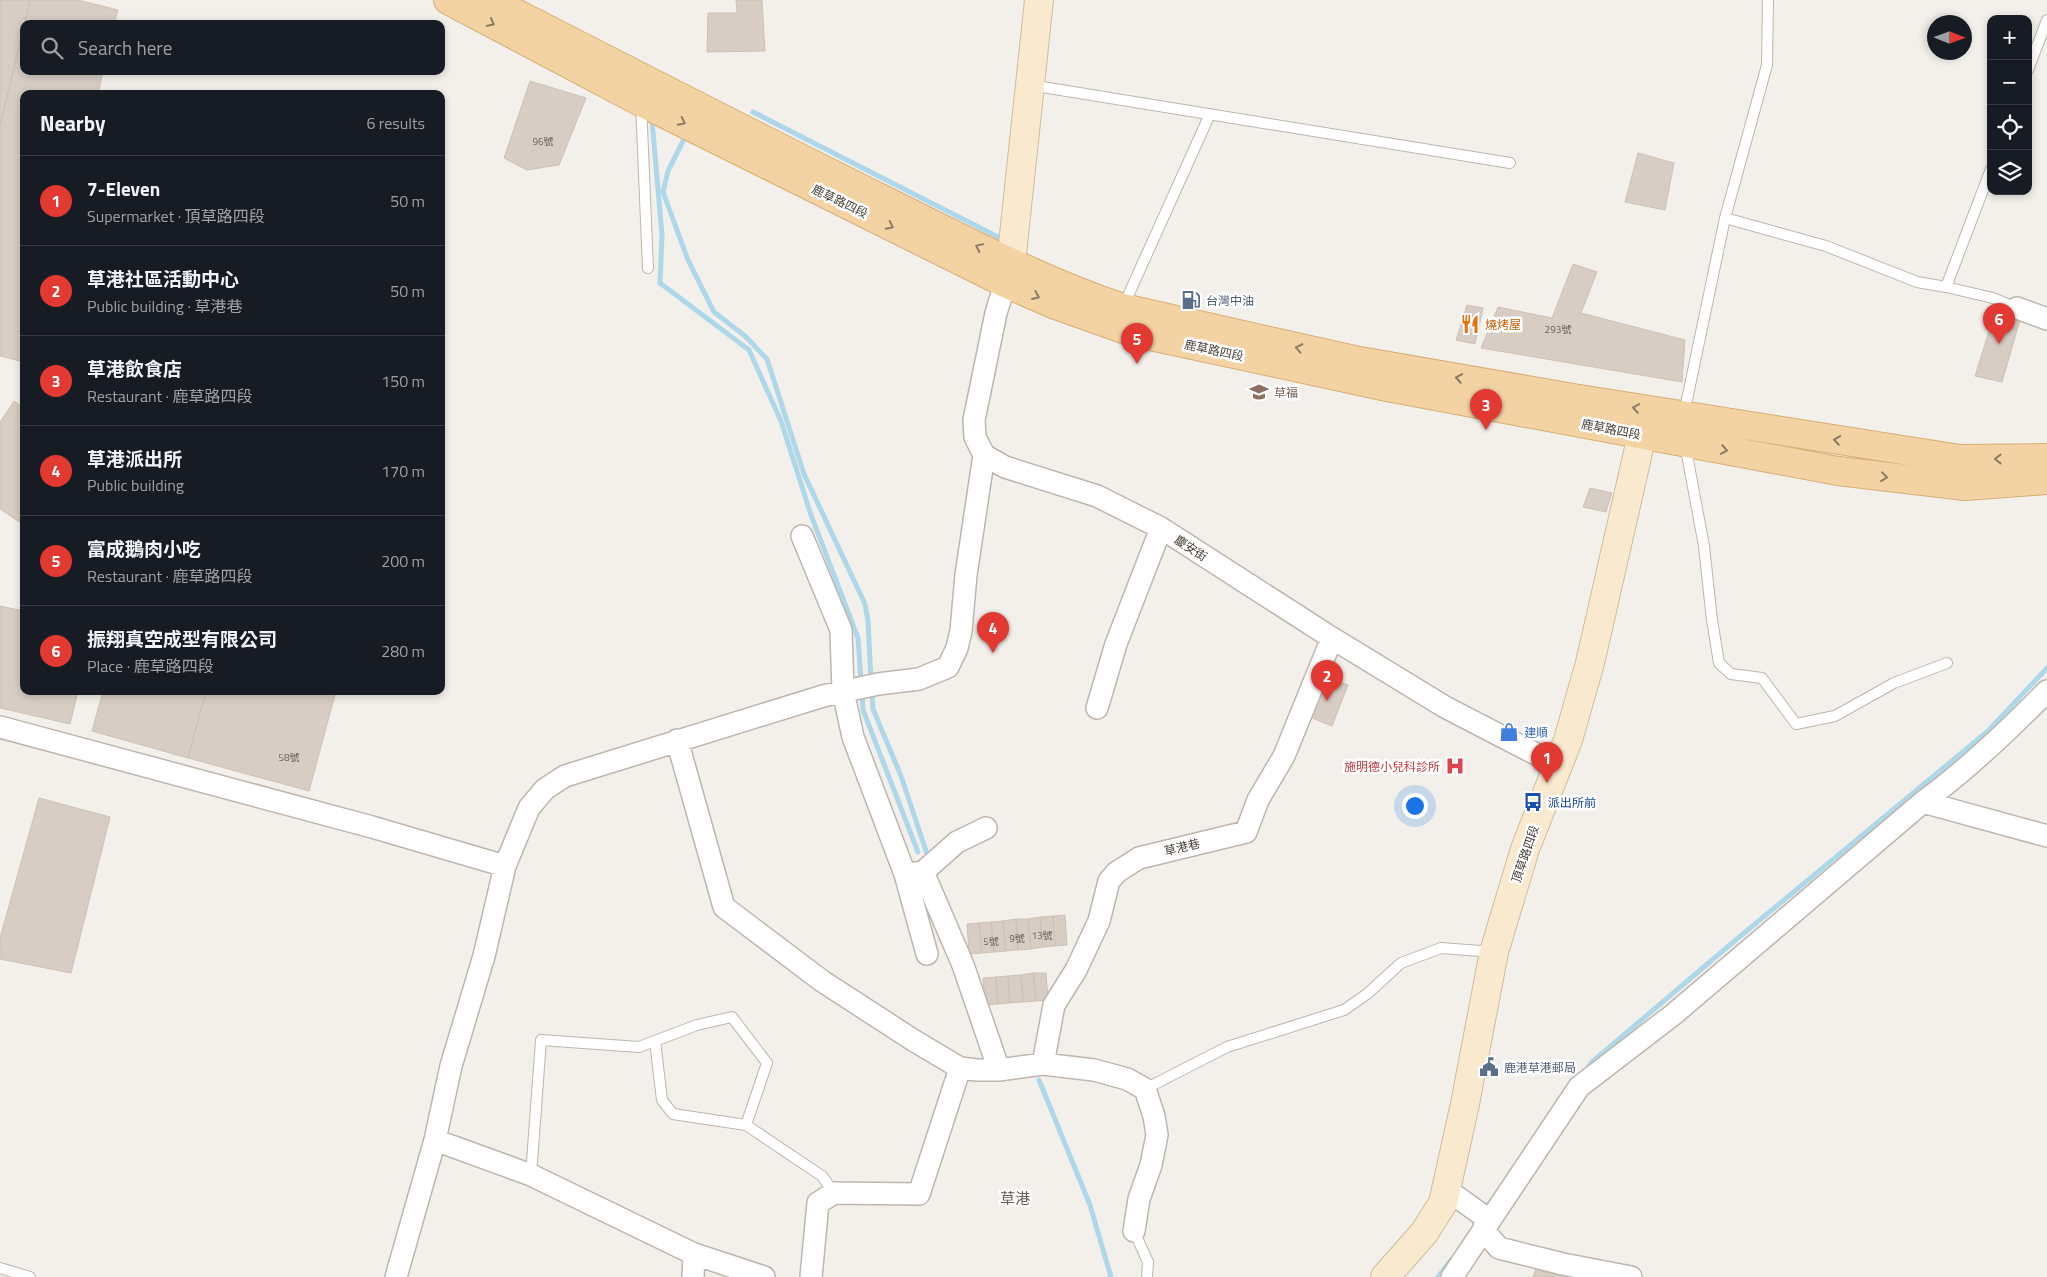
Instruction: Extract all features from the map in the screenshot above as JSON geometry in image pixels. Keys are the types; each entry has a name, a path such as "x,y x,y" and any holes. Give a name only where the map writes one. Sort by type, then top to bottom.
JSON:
{"main road":[{"name":"鹿草路四段","path":"448,0 641,102 1008,273 1123,308 1354,360 1572,398 1838,471 1964,486 2047,480"},
{"name":"鹿草路四段","path":"490,0 825,171 1098,321 1132,332 1387,387 1642,435 1685,429 1960,459 2047,458"}],"street":[{"path":"396,1277 435,1140 451,1066 484,956 505,866 529,808 545,789 565,776 677,740 849,690 919,678 948,666 957,648 961,631 968,558 984,455 975,437 974,420 988,344 1008,273 1039,0"},
{"path":"2017,308 2047,319"},
{"name":"頂草路四段","path":"1385,1277 1424,1232 1443,1203 1465,1104 1494,952 1525,849 1558,766 1590,663 1642,435"},
{"name":"慶安街","path":"984,455 1005,467 1097,496 1161,528 1332,638 1445,707 1558,766"},
{"path":"1097,708 1116,644 1161,528"},
{"path":"802,536 841,630 853,737 914,873 963,965 999,1070"},
{"name":"草港巷","path":"1043,1064 1054,1005 1076,970 1099,921 1109,881 1117,872 1139,858 1246,832 1258,800 1284,756 1332,638"},
{"path":"1452,1277 1579,1087 1674,1014 1923,802 1951,782 2008,731 2047,691"},
{"path":"0,727 372,827 505,866"},
{"path":"677,740 724,907 822,981 960,1068 999,1070 1043,1064 1094,1070 1127,1079 1145,1089 1154,1116 1156,1136 1151,1165 1139,1199 1134,1231"},
{"path":"1923,802 2047,836"},
{"path":"914,873 957,842 986,828"},
{"path":"914,873 927,954"},
{"path":"811,1277 818,1203 834,1193 919,1194 960,1068"},
{"path":"435,1140 531,1175 694,1254 764,1277"},
{"path":"1446,1189 1485,1216 1484,1231 1499,1248 1563,1264 1631,1277"},
{"path":"693,1277 694,1254"}],"lane":[{"path":"1768,0 1767,65 1725,218 1685,429 1704,546 1719,663 1731,674 1762,678 1796,724 1835,716 1894,683 1948,663"},
{"path":"2032,60 2047,20"},
{"path":"1030,85 1510,164"},
{"path":"641,102 648,268"},
{"path":"1123,308 1210,114"},
{"path":"1946,287 1987,179"},
{"path":"1725,218 1826,246 1917,282 1992,298 2017,308"},
{"path":"1145,1089 1227,1047 1344,1010 1367,994 1401,963 1441,948 1494,952"},
{"path":"531,1175 541,1040 640,1047 697,1025 732,1017 767,1063 746,1125"},
{"path":"655,1041 662,1100 673,1114 746,1125 822,1176 834,1193"},
{"path":"1134,1231 1148,1262 1147,1277"},
{"path":"0,1268 30,1277"}],"building":[{"path":"0,0 30,0 25,20 20,20 20,42 0,126"},
{"path":"30,0 78,0 118,10 115,20 26,20"},
{"path":"736,0 762,0 765,51 707,52 708,13 737,13"},
{"path":"20,44 20,75 102,75 99,90 20,90 20,361 0,356 0,126"},
{"path":"530,81 586,98 559,165 527,170 504,158"},
{"path":"1638,153 1674,163 1665,210 1625,202"},
{"path":"1573,264 1597,272 1581,313 1685,340 1682,382 1481,348 1498,307 1552,318"},
{"name":"燒烤屋","path":"1467,305 1483,308 1475,344 1456,340"},
{"path":"1997,306 2022,313 2002,382 1975,376"},
{"path":"14,401 20,405 20,522 0,509 0,422"},
{"path":"1590,488 1612,493 1606,512 1583,507"},
{"path":"0,606 20,610 20,695 77,695 70,724 0,708"},
{"path":"1322,676 1348,685 1332,726 1307,716"},
{"path":"102,695 205,695 188,758 92,731"},
{"path":"205,695 335,695 309,791 188,758"},
{"path":"39,798 110,817 71,973 0,959 0,938"},
{"path":"1065,915 1067,945 1055,946 1053,916"},
{"path":"1053,916 1055,946 1043,947 1040,917"},
{"path":"1040,917 1043,947 1031,949 1028,919"},
{"path":"1016,919 1028,919 1031,949 1018,950"},
{"path":"1016,919 1018,950 1006,951 1003,921"},
{"path":"1003,921 1006,951 994,952 991,922"},
{"path":"991,922 994,952 982,953 979,923"},
{"path":"979,923 982,953 969,954 967,924"},
{"path":"1033,973 1046,973 1048,1000 1036,1001"},
{"path":"1033,973 1036,1001 1023,1002 1021,975"},
{"path":"1021,975 1023,1002 1010,1003 1008,976"},
{"path":"1008,976 1010,1003 998,1004 996,977"},
{"path":"996,977 998,1004 985,1005 983,978"},
{"path":"1538,1264 1595,1277 1533,1277"}],"waterway":[{"path":"753,112 1004,240"},
{"path":"652,120 662,235 660,283 749,350 781,421 811,515 858,638 861,681"},
{"path":"684,139 668,171 663,192 688,260 714,312 745,336 767,359 804,474 865,604 868,621 871,680"},
{"path":"1587,1069 1592,1062 1738,938 1988,731 2047,668"},
{"path":"872,691 873,709 901,776 929,860"},
{"path":"862,692 863,710 918,852"},
{"path":"1039,1080 1090,1205 1111,1277"},
{"path":"1438,1277 1451,1260"}],"place":[{"name":"台灣中油","path":"1191,300"},
{"name":"燒烤屋","path":"1470,324"},
{"name":"振翔真空成型有限公司","path":"1999,344"},
{"name":"富成鵝肉小吃","path":"1137,364"},
{"name":"草福","path":"1259,392"},
{"name":"草港飲食店","path":"1486,430"},
{"name":"草港派出所","path":"993,653"},
{"name":"草港社區活動中心","path":"1327,701"},
{"name":"建順","path":"1509,732"},
{"name":"施明德小兒科診所","path":"1455,766"},
{"name":"7-Eleven","path":"1547,783"},
{"name":"派出所前","path":"1533,802"},
{"name":"鹿港草港郵局","path":"1489,1067"}],"district":[{"name":"草港","path":"1015,1198"}]}
